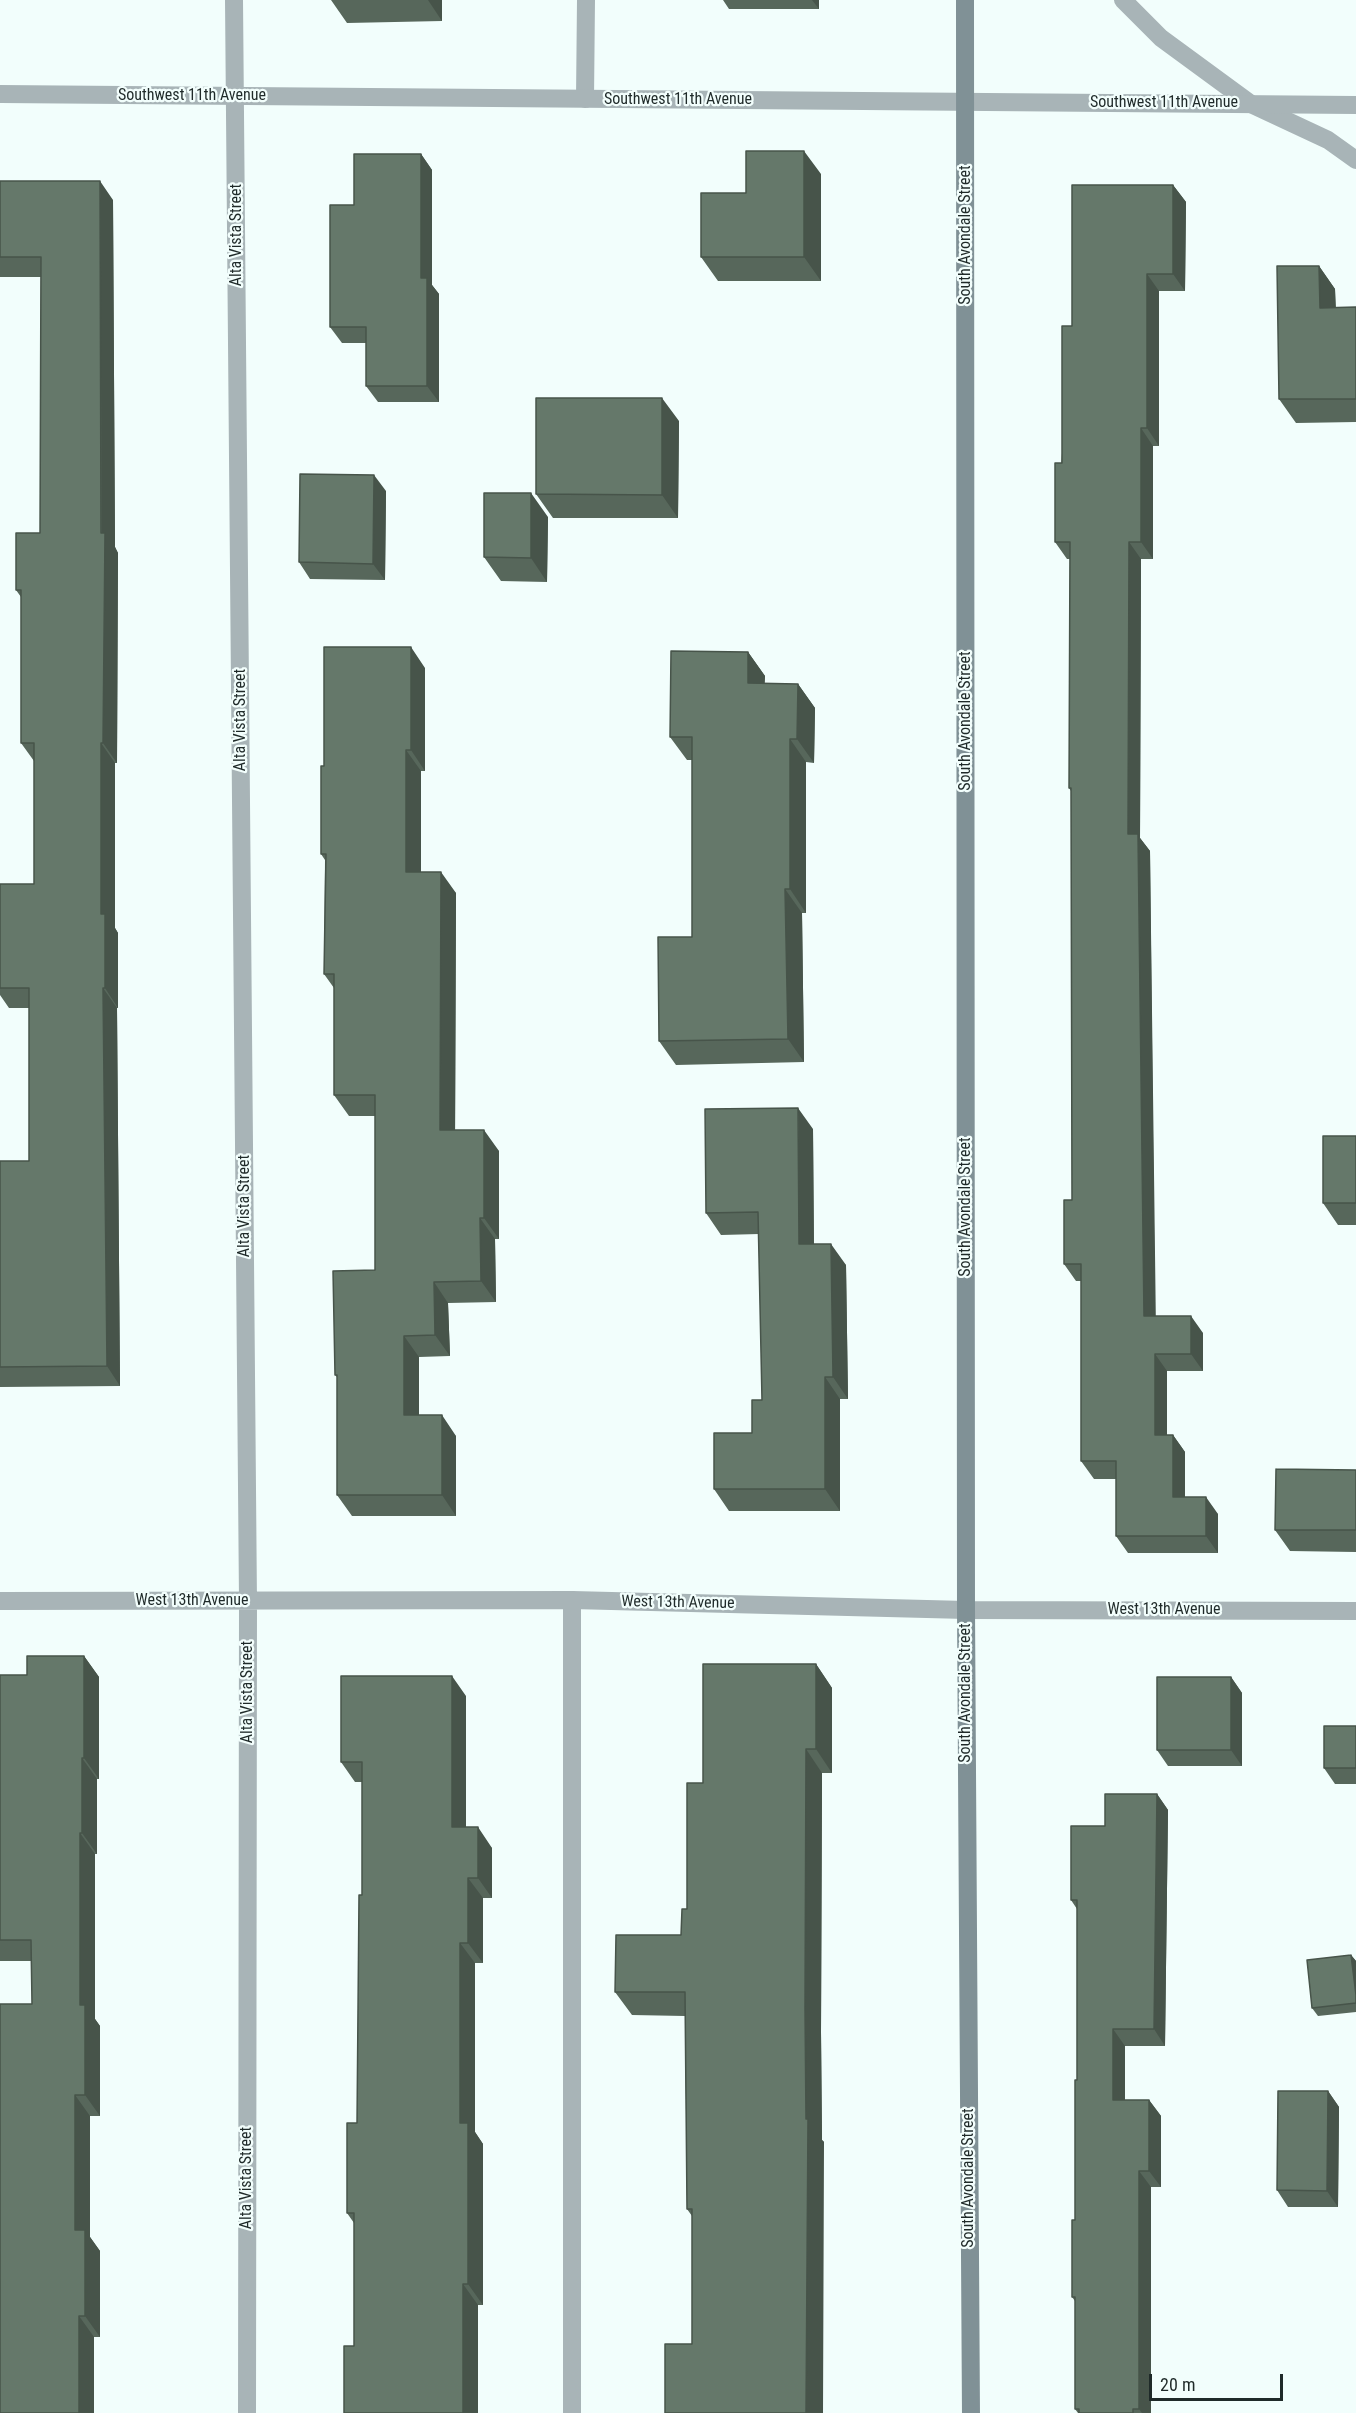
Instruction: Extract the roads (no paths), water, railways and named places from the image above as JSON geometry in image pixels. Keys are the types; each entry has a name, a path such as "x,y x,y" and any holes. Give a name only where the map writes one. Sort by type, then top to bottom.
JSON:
{"main road":[{"name":"South Avondale Street","path":"965,0 966,1610 971,2413"}],"street":[{"name":"Alta Vista Street","path":"234,0 248,1600 247,2413"},
{"path":"585,99 586,0"},
{"path":"1123,0 1161,38 1251,104 1328,140 1356,160"},
{"name":"Southwest 11th Avenue","path":"0,94 1356,105"},
{"path":"572,1600 572,2413"},
{"name":"West 13th Avenue","path":"0,1602 572,1600 966,1610 1356,1611"}]}
